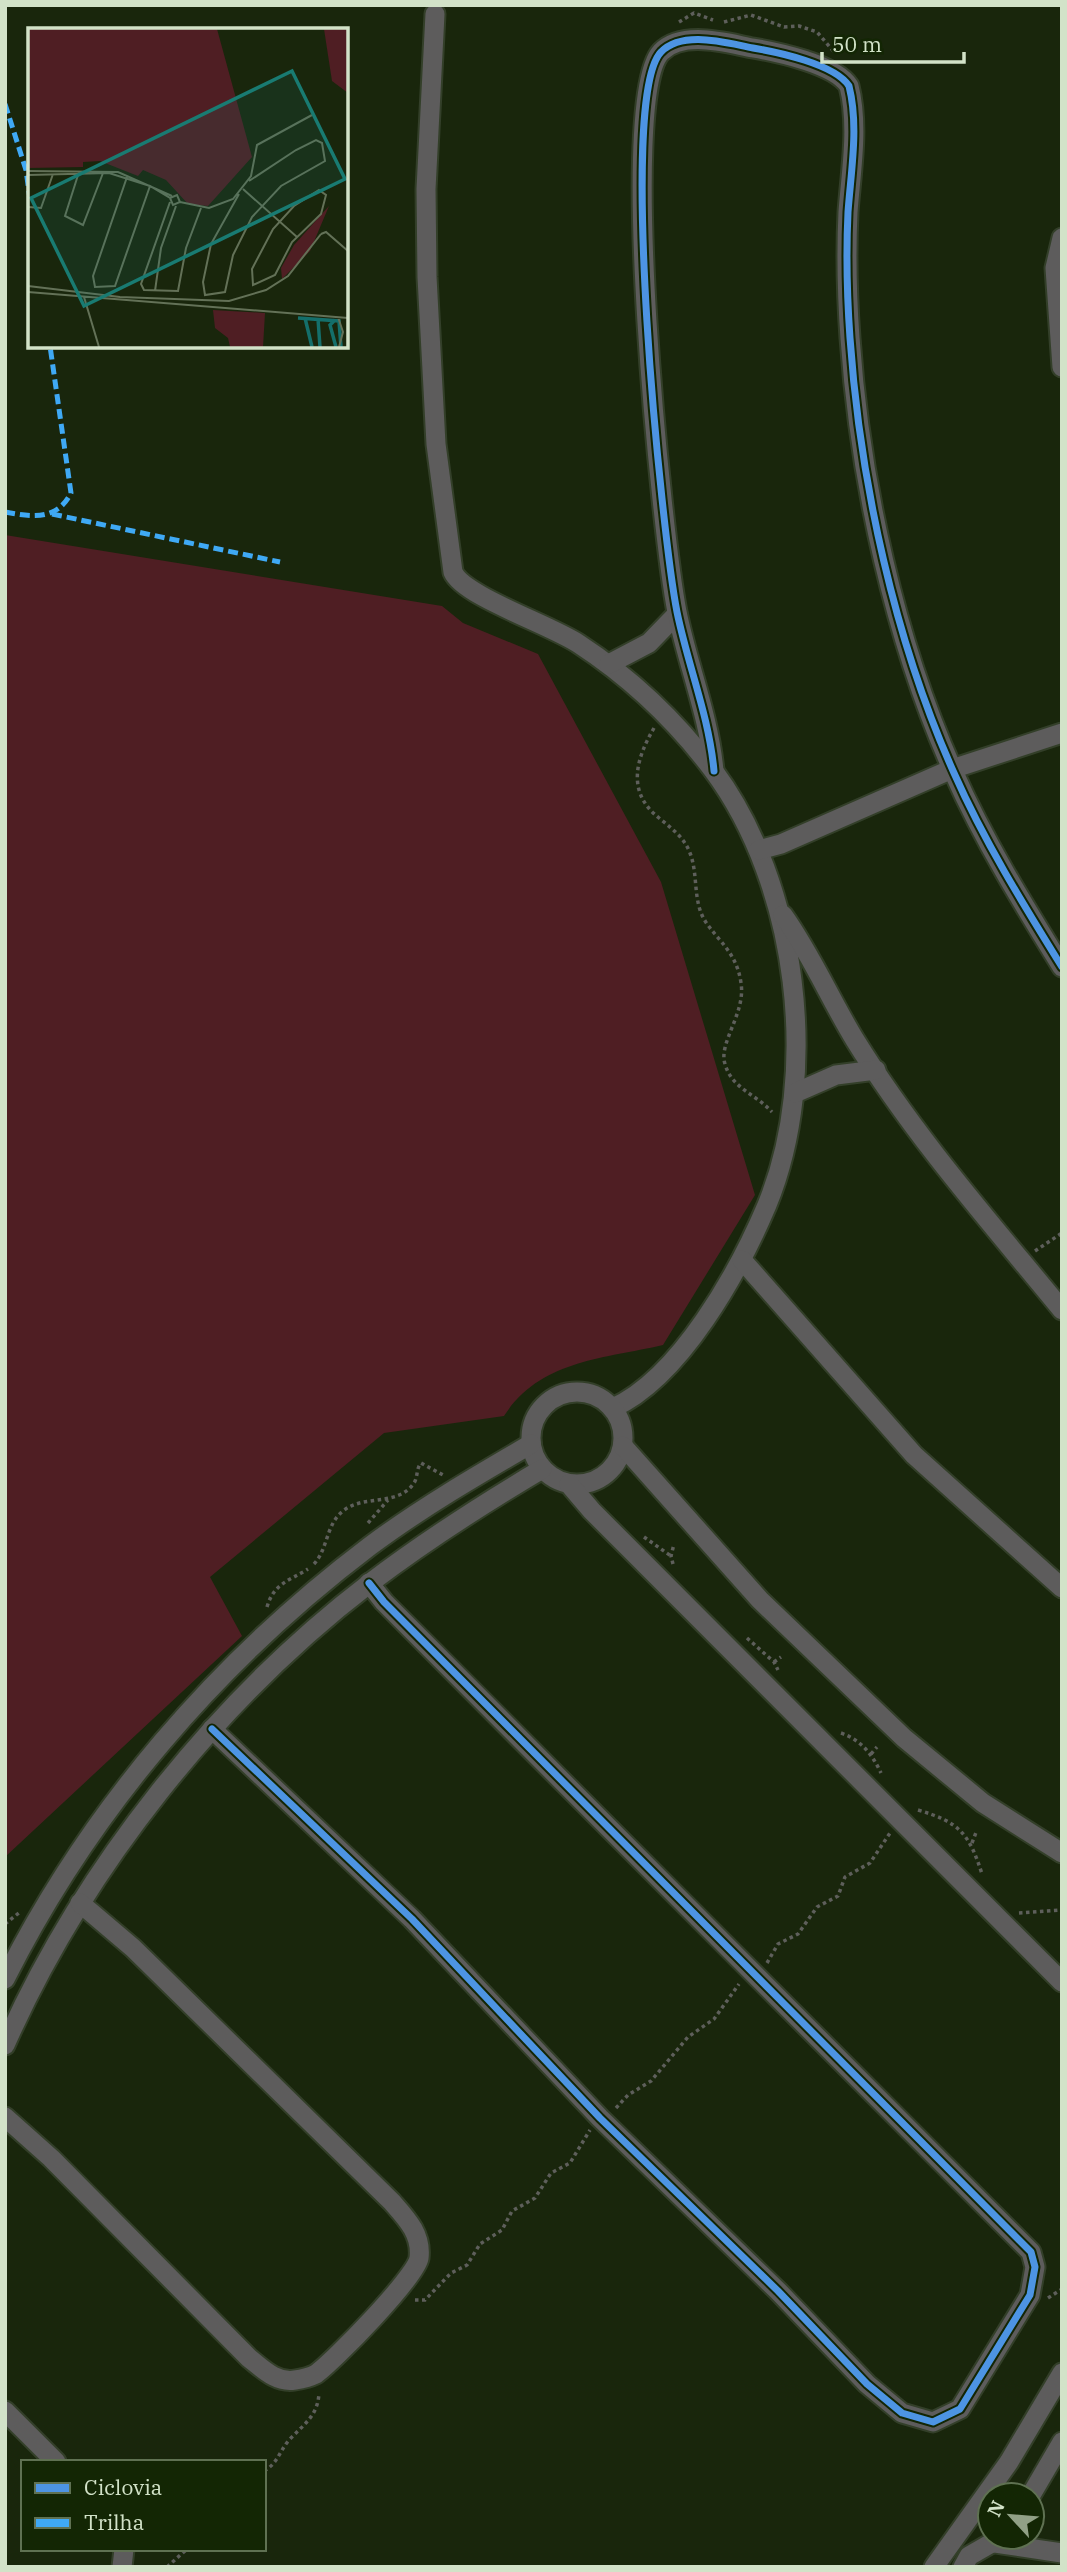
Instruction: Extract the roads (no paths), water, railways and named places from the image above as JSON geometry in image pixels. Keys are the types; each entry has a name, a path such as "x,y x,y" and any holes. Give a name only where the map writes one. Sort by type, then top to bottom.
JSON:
{"street":[{"path":"435,14 426,189 426,277 436,444 451,562 457,581 464,587 544,624 609,664 664,712 714,771 759,850 777,905 795,1011 795,1093 787,1133 770,1196 742,1260 721,1297 693,1335 651,1381 613,1408"},
{"path":"714,771 708,721 677,614 650,379 643,227 645,110 651,71 659,55 673,44 706,41 773,51 830,70 849,86 853,122 848,307 858,410 876,513 898,610 952,769 1014,890 1062,967"},
{"path":"1062,238 1055,268 1062,367"},
{"path":"609,664 649,643 677,614"},
{"path":"759,850 781,844 952,769 1062,733"},
{"path":"777,905 855,1040 876,1070 951,1175 1062,1310"},
{"path":"795,1093 836,1075 876,1070"},
{"path":"742,1260 914,1455 1062,1588"},
{"path":"573,1391 588,1392 602,1398 613,1408 620,1420 623,1446 614,1467 606,1475 585,1484 569,1484 554,1479 542,1469 531,1444 537,1415 559,1395 573,1391"},
{"path":"5,1979 56,1889 131,1780 227,1670 265,1634 372,1545 464,1484 531,1444"},
{"path":"623,1446 760,1600 904,1738 983,1803 1062,1853"},
{"path":"5,2045 41,1970 80,1903 153,1799 212,1729 280,1662 369,1583 542,1469"},
{"path":"569,1484 897,1820 1062,1982"},
{"path":"212,1729 412,1919 600,2118 778,2291 867,2384 902,2413 933,2423 960,2409 1030,2295 1035,2267 1031,2252 384,1602 369,1583"},
{"path":"5,2117 51,2158 248,2358 275,2378 286,2381 315,2374 397,2292 419,2258 413,2227 392,2202 142,1957 80,1903"},
{"path":"934,2567 1009,2462 1062,2373"},
{"path":"5,2411 54,2460"},
{"path":"1039,2481 1062,2442"},
{"path":"963,2567 969,2556 978,2551"}]}
